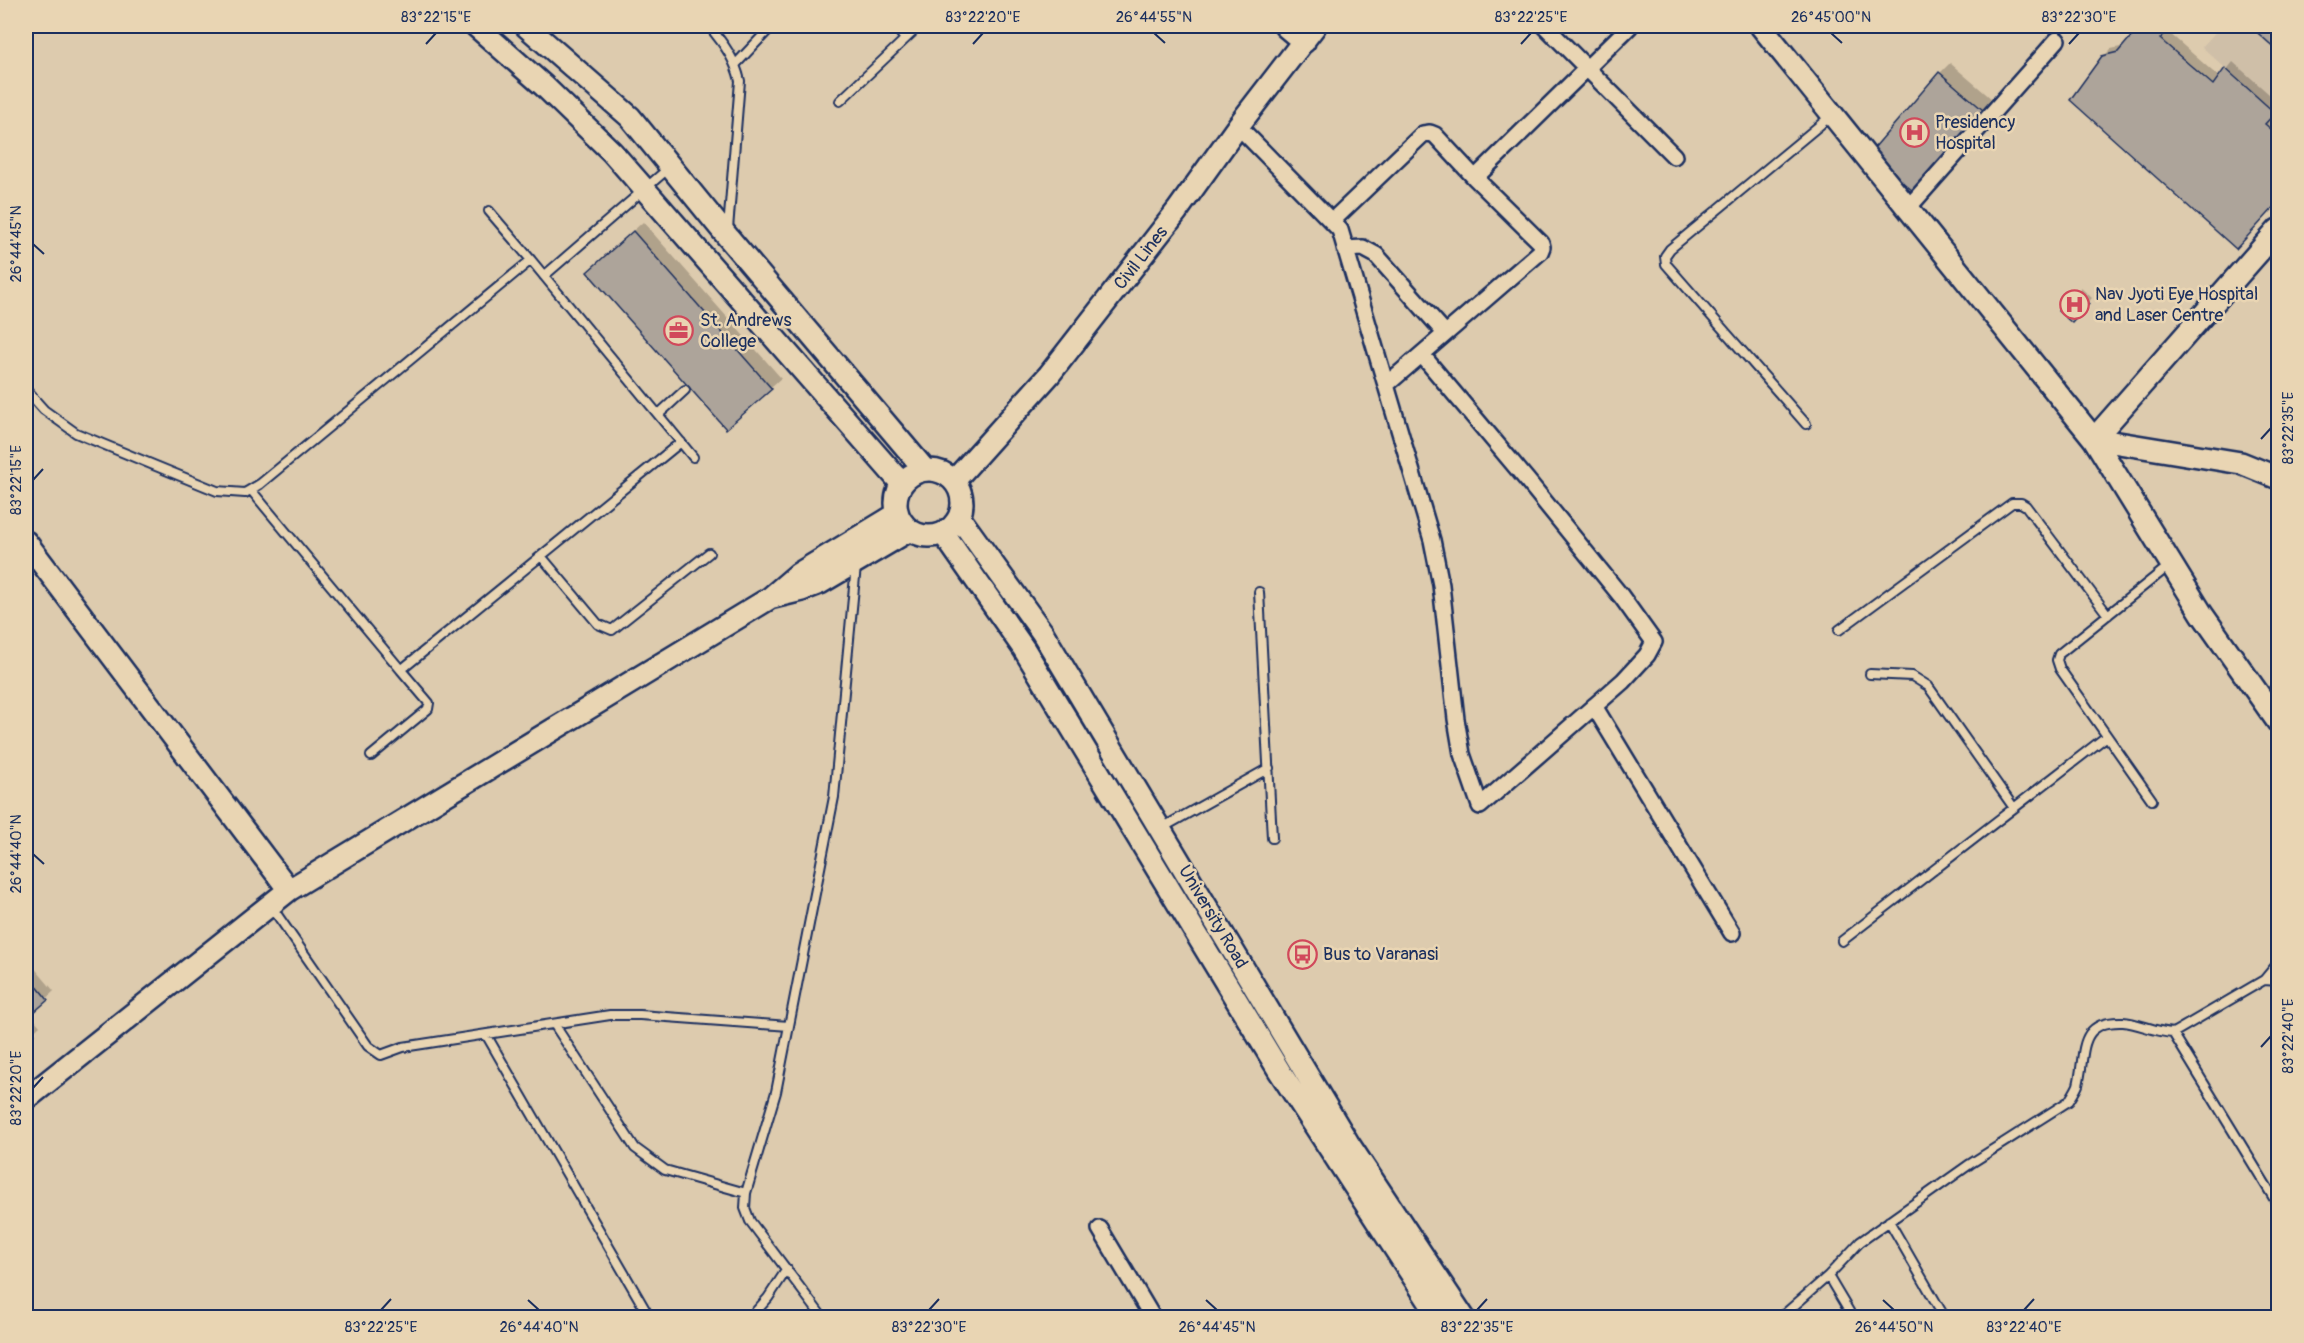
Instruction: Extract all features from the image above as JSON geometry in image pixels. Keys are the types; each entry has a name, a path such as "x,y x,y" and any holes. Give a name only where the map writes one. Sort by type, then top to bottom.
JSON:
{"main road":[{"path":"476,26 544,86 612,152 867,447 902,484"},
{"path":"526,26 630,117 727,236 925,470"},
{"path":"1285,26 1310,34"},
{"path":"1761,26 2094,439 2202,614 2278,722"},
{"name":"Civil Lines","path":"954,481 1049,375 1177,211 1238,126 1310,34"},
{"path":"2094,439 2278,230"},
{"path":"2094,439 2241,463 2278,478"},
{"path":"925,470 939,471 954,481 961,495 962,506 953,527 933,536 921,535 904,522 896,504 902,484 909,476 925,470"},
{"name":"University Road","path":"959,517 1042,632 1348,1143 1460,1316"},
{"path":"770,598 811,587 856,562 904,522"},
{"path":"26,1098 289,890 770,598 798,573 904,522"},
{"name":"University Road","path":"943,533 1024,649 1280,1072 1440,1317"},
{"path":"26,542 289,890"}],"street":[{"path":"1545,26 1674,156"},
{"path":"1475,177 1630,26"},
{"path":"1908,208 2057,40"},
{"path":"1238,126 1340,230 1432,540 1441,585 1462,754 1480,806 1623,681 1647,655 1654,642 1622,596 1422,356"},
{"path":"1332,221 1423,134 1430,133 1436,135 1541,243 1540,252 1386,385"},
{"path":"1345,249 1363,248 1376,255 1445,333"},
{"path":"1594,706 1732,933"},
{"path":"1100,1229 1153,1317"}],"lane":[{"path":"709,26 726,46 736,64 740,81 727,236"},
{"path":"736,64 772,26"},
{"path":"895,26 905,39"},
{"path":"840,101 919,26"},
{"path":"1806,424 1666,264 1665,256 1670,249 1833,114"},
{"path":"544,276 670,166"},
{"path":"489,211 693,457"},
{"path":"26,390 44,410 76,433 217,491 244,494 260,484 531,260"},
{"path":"659,414 685,390"},
{"path":"401,670 681,442"},
{"path":"251,490 429,703 428,709 371,756"},
{"path":"1839,630 2012,503 2021,503 2026,506 2108,615"},
{"path":"542,556 598,624 612,630 709,553"},
{"path":"823,1317 750,1221 746,1208 746,1193 776,1092 834,797 856,562"},
{"path":"2152,800 2060,669 2057,660 2060,654 2171,564"},
{"path":"1259,592 1272,838"},
{"path":"1870,674 1912,676 1928,686 2014,808"},
{"path":"1842,941 2107,736"},
{"path":"1140,840 1269,768"},
{"path":"270,904 368,1046 381,1055 403,1047 487,1036 588,1018 630,1015 789,1026"},
{"path":"1780,1317 1828,1276 1860,1242 1888,1221 1970,1164 2069,1101 2078,1085 2086,1038 2100,1026 2126,1022 2158,1032 2173,1033 2264,980 2278,963"},
{"path":"2264,980 2278,981"},
{"path":"554,1024 635,1148 645,1157 665,1170 746,1193"},
{"path":"2173,1033 2278,1205"},
{"path":"487,1036 650,1317"},
{"path":"1888,1221 1945,1317"},
{"path":"750,1317 768,1298 787,1269"},
{"path":"1828,1276 1853,1317"}],"shaded area":[{"path":"2221,26 2250,26 2278,51 2278,110 2275,113 2202,47"}],"building":[{"path":"2140,26 2172,26 2160,39 2213,85 2225,68 2275,113 2265,124 2278,135 2278,203 2236,249 2070,100 2102,56 2118,52"},
{"path":"2250,26 2278,26 2278,51"},
{"path":"1939,72 1983,110 1913,191 1869,154"},
{"name":"St. Andrews College","path":"633,231 772,389 726,429 587,272"},
{"path":"2075,292 2089,304 2072,323 2058,311"},
{"path":"26,973 48,1000 26,1019"},
{"path":"26,1024 34,1034 26,1041"}],"place":[{"name":"Presidency Hospital","path":"1914,132"},
{"name":"Nav Jyoti Eye Hospital and Laser Centre","path":"2074,304"},
{"name":"St. Andrews College","path":"679,330"},
{"name":"Bus to Varanasi","path":"1302,954"}]}
